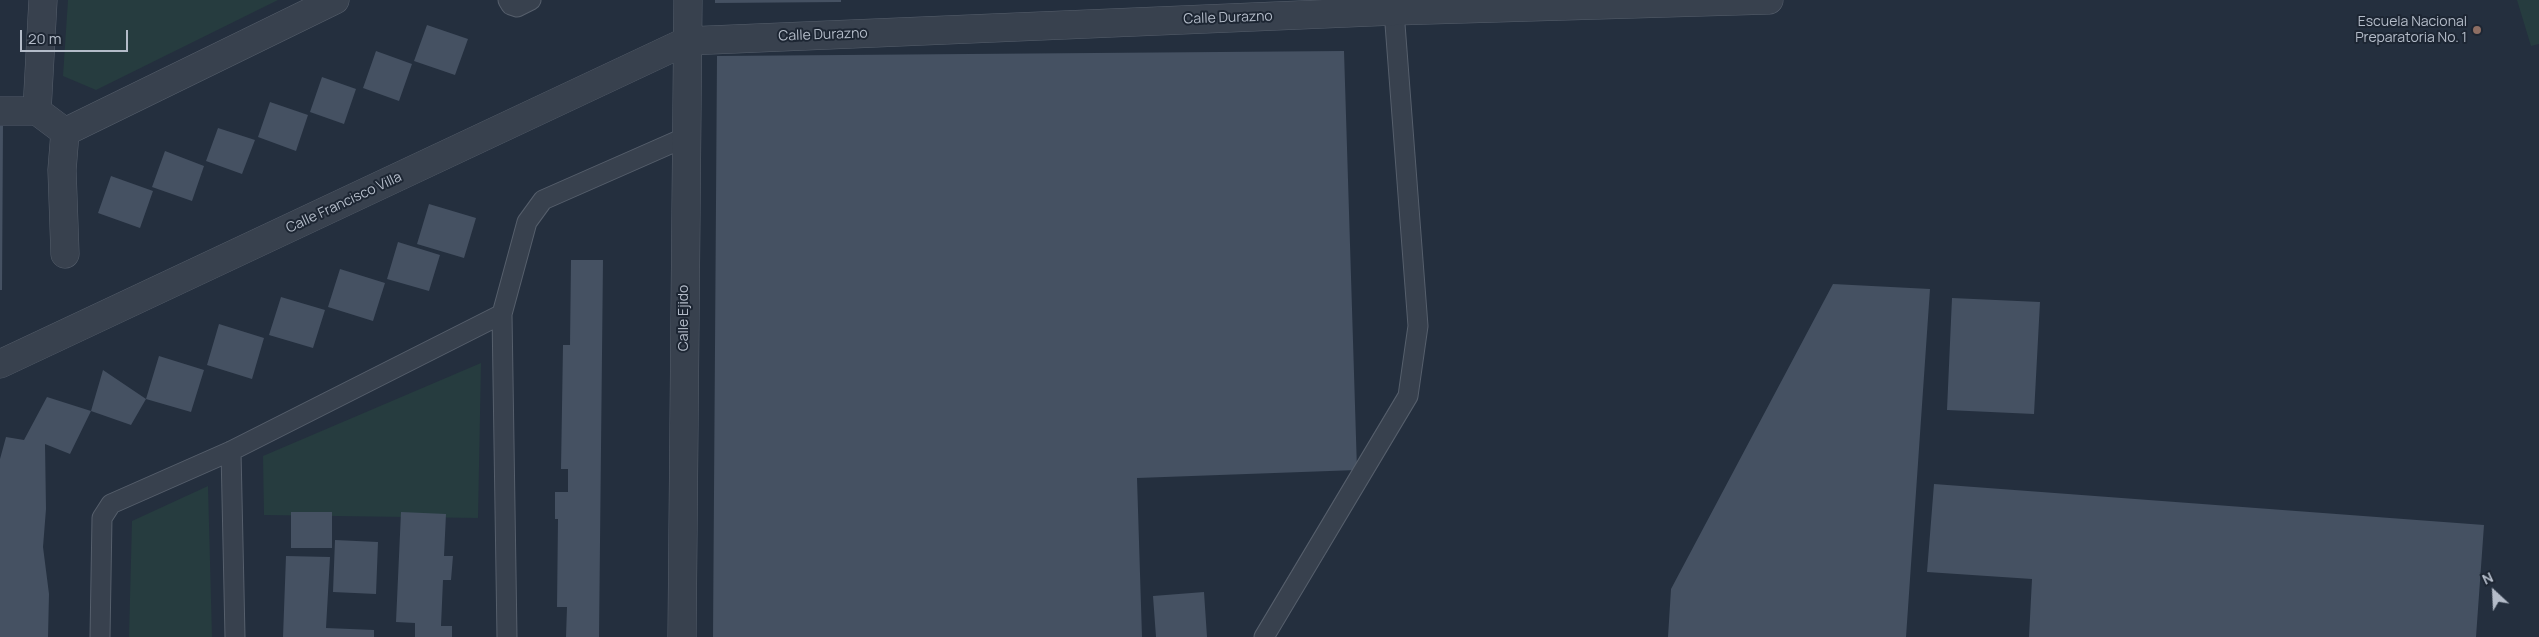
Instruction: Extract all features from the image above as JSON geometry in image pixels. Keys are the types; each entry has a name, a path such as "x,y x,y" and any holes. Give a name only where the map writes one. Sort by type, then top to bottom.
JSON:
{"street":[{"path":"37,112 43,0"},
{"path":"65,132 335,0"},
{"name":"Calle Ejido","path":"682,637 688,0"},
{"name":"Calle Durazno","path":"687,41 1330,7 1394,11 1769,0"},
{"name":"Calle Francisco Villa","path":"0,364 687,41"},
{"path":"0,111 37,112 65,132"},
{"path":"65,132 62,170 65,254"}],"lane":[{"path":"508,0 511,5 517,7 531,0"},
{"path":"1264,637 1408,396 1418,326 1394,11"},
{"path":"507,637 502,314 527,222 543,200 686,137"},
{"path":"100,637 102,518 111,504 231,451 502,314"},
{"path":"231,451 235,637"}],"green space":[{"path":"68,0 278,0 96,90 63,76"},
{"path":"2517,0 2539,0 2539,44 2531,46"},
{"path":"481,363 478,518 264,515 263,456"},
{"path":"208,486 212,637 129,637 132,521"}],"building":[{"path":"715,0 841,0 841,2 715,3"},
{"path":"427,25 468,39 455,75 414,61"},
{"path":"376,51 412,64 399,101 363,88"},
{"path":"1344,51 1357,470 1137,478 1142,637 713,637 717,56"},
{"path":"322,77 356,89 344,124 310,112"},
{"path":"270,102 308,115 296,151 258,137"},
{"path":"0,126 3,126 2,290 0,290"},
{"path":"218,128 255,140 242,174 206,161"},
{"path":"165,151 204,166 192,201 152,187"},
{"path":"111,176 153,191 140,228 98,213"},
{"path":"429,204 476,218 464,258 417,244"},
{"path":"398,242 440,255 429,291 387,279"},
{"path":"571,260 603,260 599,637 566,637 567,607 557,607 558,519 555,519 555,492 568,492 568,469 561,469 563,345 570,345"},
{"path":"340,269 385,283 373,321 328,307"},
{"path":"1833,284 1930,289 1906,637 1668,637 1671,589"},
{"path":"281,297 325,310 313,348 269,335"},
{"path":"1952,298 2040,302 2034,414 1947,410"},
{"path":"219,324 264,338 252,379 207,365"},
{"path":"159,356 204,370 191,412 146,399"},
{"path":"103,370 146,399 131,425 91,411"},
{"path":"47,397 91,411 70,454 45,444 46,509 43,547 49,594 48,637 0,637 0,459 6,437 24,440"},
{"path":"1934,484 2484,525 2476,637 2029,637 2032,579 1927,572"},
{"path":"291,512 332,512 332,548 291,548"},
{"path":"401,512 446,514 444,556 453,556 451,580 443,580 441,626 452,626 452,637 415,637 415,623 396,622"},
{"path":"335,540 378,542 376,594 333,592"},
{"path":"286,556 330,557 326,628 374,630 374,637 283,637"},
{"path":"1204,592 1207,637 1156,637 1153,596"}],"place":[{"name":"Escuela Nacional Preparatoria No. 1","path":"2477,30"}]}
